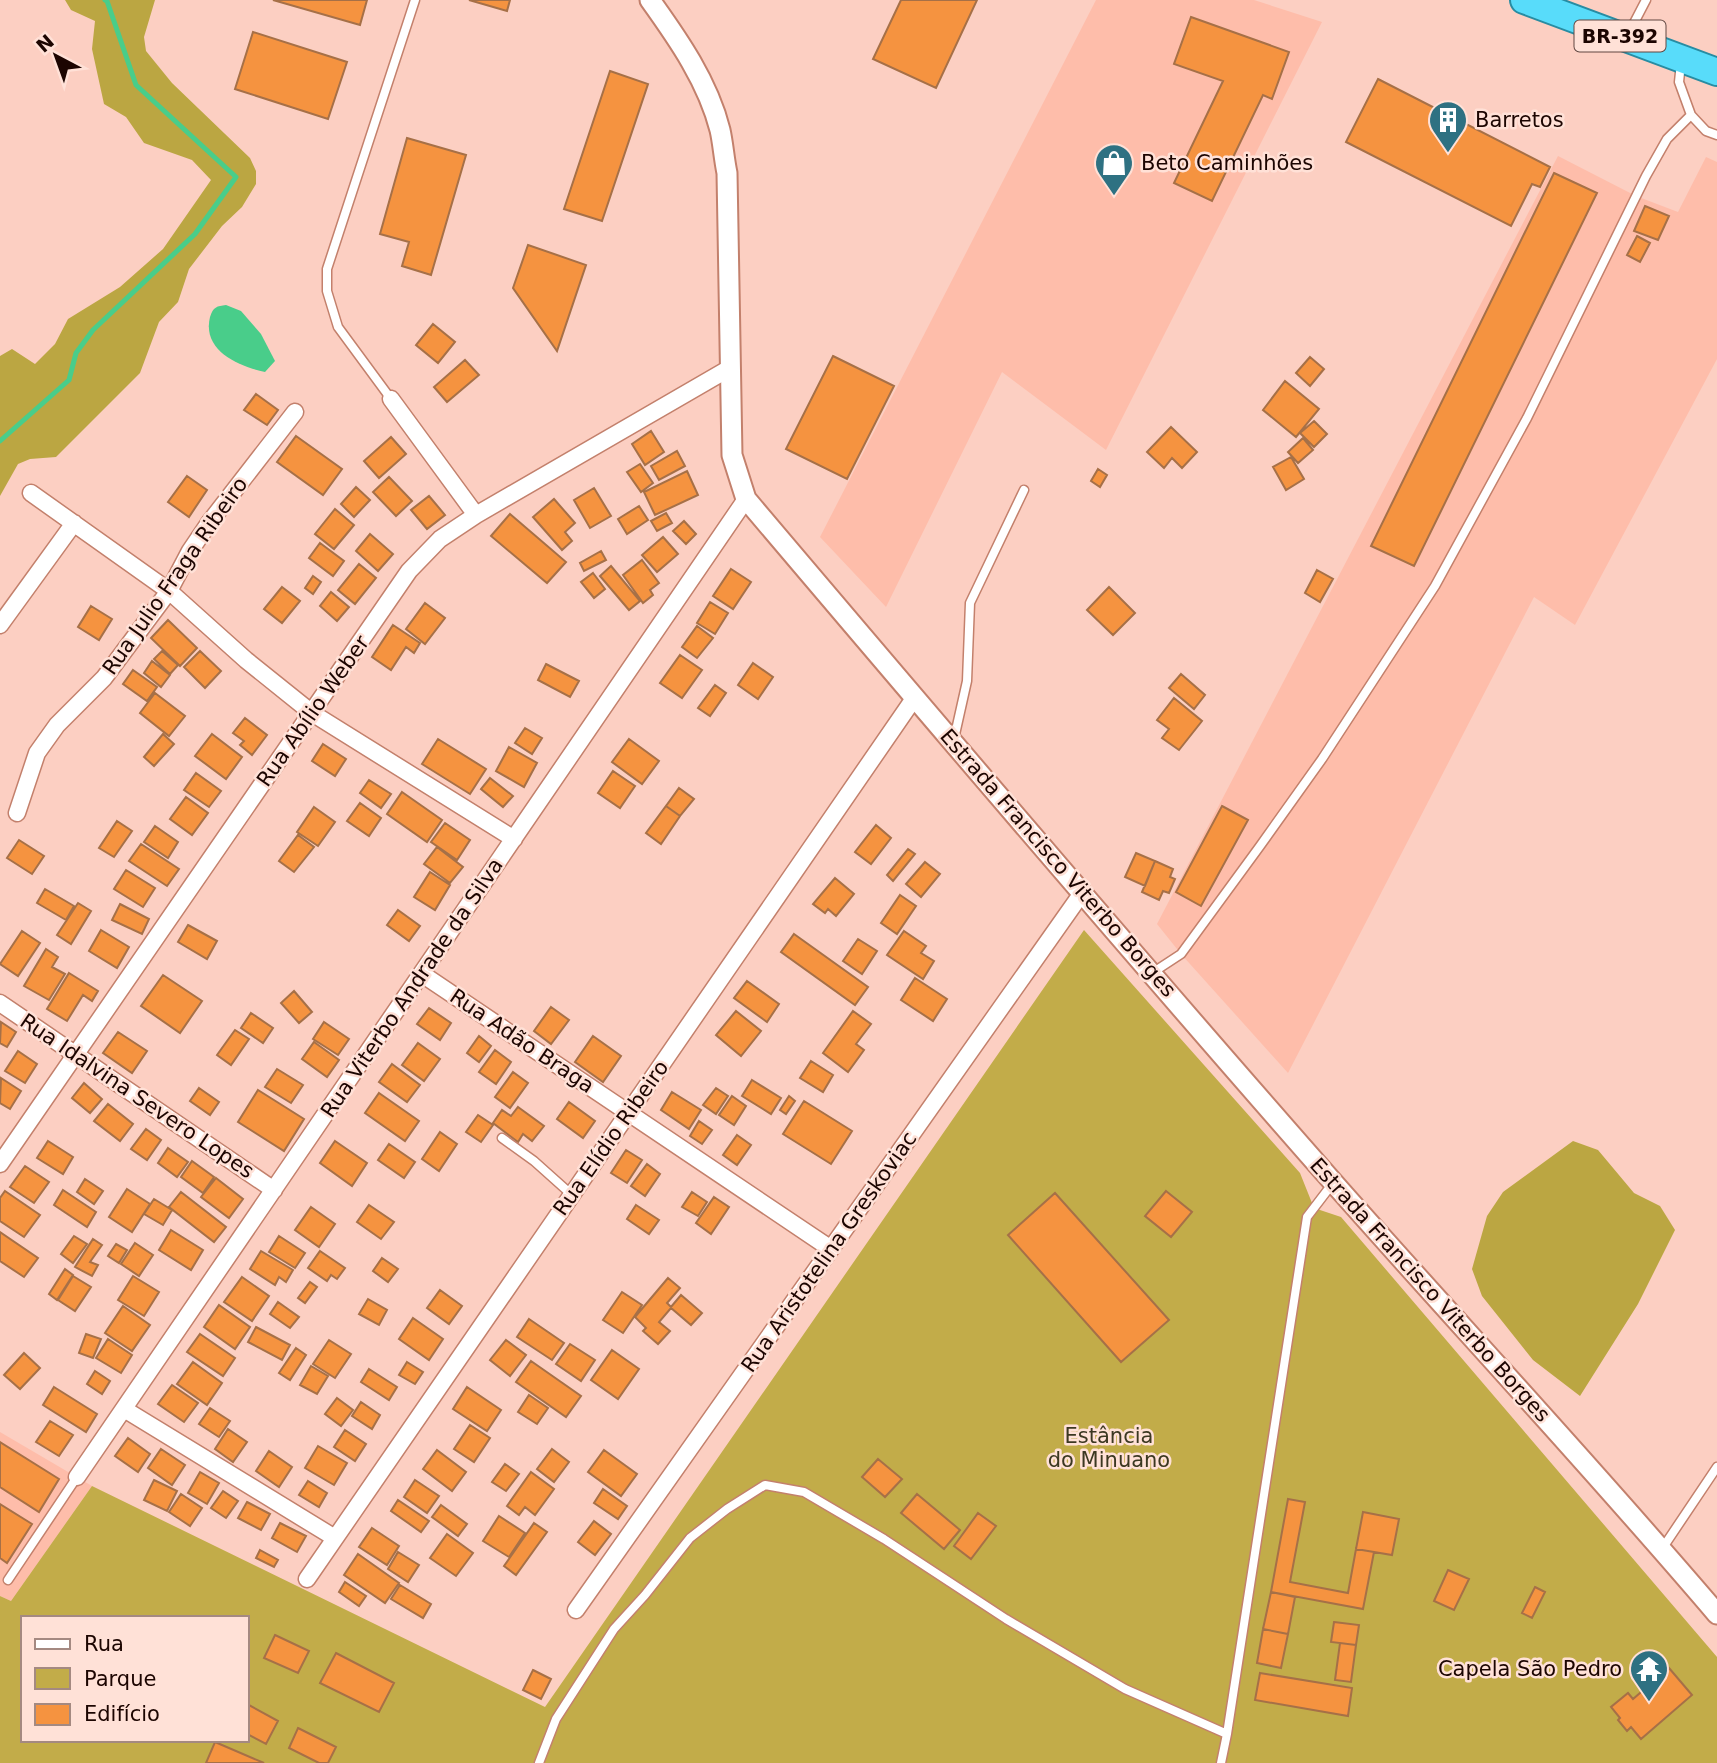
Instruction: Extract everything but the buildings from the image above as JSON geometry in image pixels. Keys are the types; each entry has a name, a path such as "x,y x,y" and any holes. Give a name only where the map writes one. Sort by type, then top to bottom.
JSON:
{"highway":[{"name":"BR-392","path":"1524,0 1717,72"},
{"name":"BR-392","path":"1572,0 1640,11 1717,54"}],"street":[{"name":"Estrada Francisco Viterbo Borges","path":"650,0 690,59 720,129 727,173 732,456 746,499 1333,1182 1717,1614"},
{"name":"Rua Abílio Weber","path":"0,1164 410,571 440,540 475,515 730,368"},
{"path":"391,399 475,515"},
{"name":"Rua Julio Fraga Ribeiro","path":"17,813 37,753 57,725 104,678 169,591 190,551 209,523 295,412"},
{"path":"31,493 169,591 246,660 312,713 514,839"},
{"name":"Rua Viterbo Andrade da Silva","path":"77,1477 746,499"},
{"path":"0,625 74,523"},
{"name":"Rua Elídio Ribeiro","path":"307,1579 915,697"},
{"name":"Rua Aristotelina Greskoviac","path":"576,1610 1082,893"},
{"name":"Rua Adão Braga","path":"422,974 831,1249"},
{"name":"Rua Idalvina Severo Lopes","path":"0,1003 274,1189"},
{"path":"124,1409 335,1538"}],"lane":[{"path":"391,399 338,327 327,291 327,269 415,0"},
{"path":"1682,58 1679,82 1691,115 1706,131 1717,135"},
{"path":"1152,973 1181,954 1260,846 1322,759 1435,586 1527,418 1646,176 1667,139 1691,115"},
{"path":"954,742 967,681 970,603 1024,490"},
{"path":"502,1138 534,1161 572,1195"},
{"path":"1221,1763 1307,1217 1333,1182"},
{"path":"1662,1549 1717,1467"},
{"path":"8,1580 77,1477"},
{"path":"539,1763 556,1719 614,1629 690,1538 727,1509 765,1485 804,1492 884,1539 1006,1619 1125,1689 1227,1734"}],"shaded area":[{"path":"65,0 155,0 144,37 146,51 172,83 250,158 256,171 256,184 242,207 222,226 189,269 178,302 159,322 140,373 56,457 30,459 18,464 0,496 0,356 12,349 35,364 55,344 68,319 120,287 163,249 211,180 192,160 144,143 126,117 104,104 92,49 95,21 71,10"},
{"name":"Beto Caminhões","path":"1096,0 1254,0 1322,22 1106,450 1002,372 886,607 820,537"},
{"path":"1558,156 1636,196 1678,212 1706,157 1717,162 1717,359 1575,625 1534,597 1288,1073 1157,924"},
{"path":"226,305 241,311 261,334 275,361 265,372 233,361 224,355 211,339 211,314 216,308"},
{"path":"1573,1141 1598,1150 1634,1193 1660,1206 1675,1230 1638,1304 1580,1396 1533,1360 1482,1296 1472,1269 1487,1216 1503,1192"},
{"path":"0,1432 92,1486 11,1601 0,1596"}],"green space":[{"name":"Estância do Minuano","path":"1084,930 1300,1173 1314,1208 1341,1217 1717,1657 1717,1763 0,1763 0,1596 11,1601 92,1486 545,1707"}],"waterway":[{"path":"0,441 69,380 76,353 93,330 195,234 236,177 136,85 105,0"}],"place":[{"name":"Barretos","path":"1448,154"},
{"name":"Beto Caminhões","path":"1114,197"},
{"name":"Capela São Pedro","path":"1649,1703"}]}
